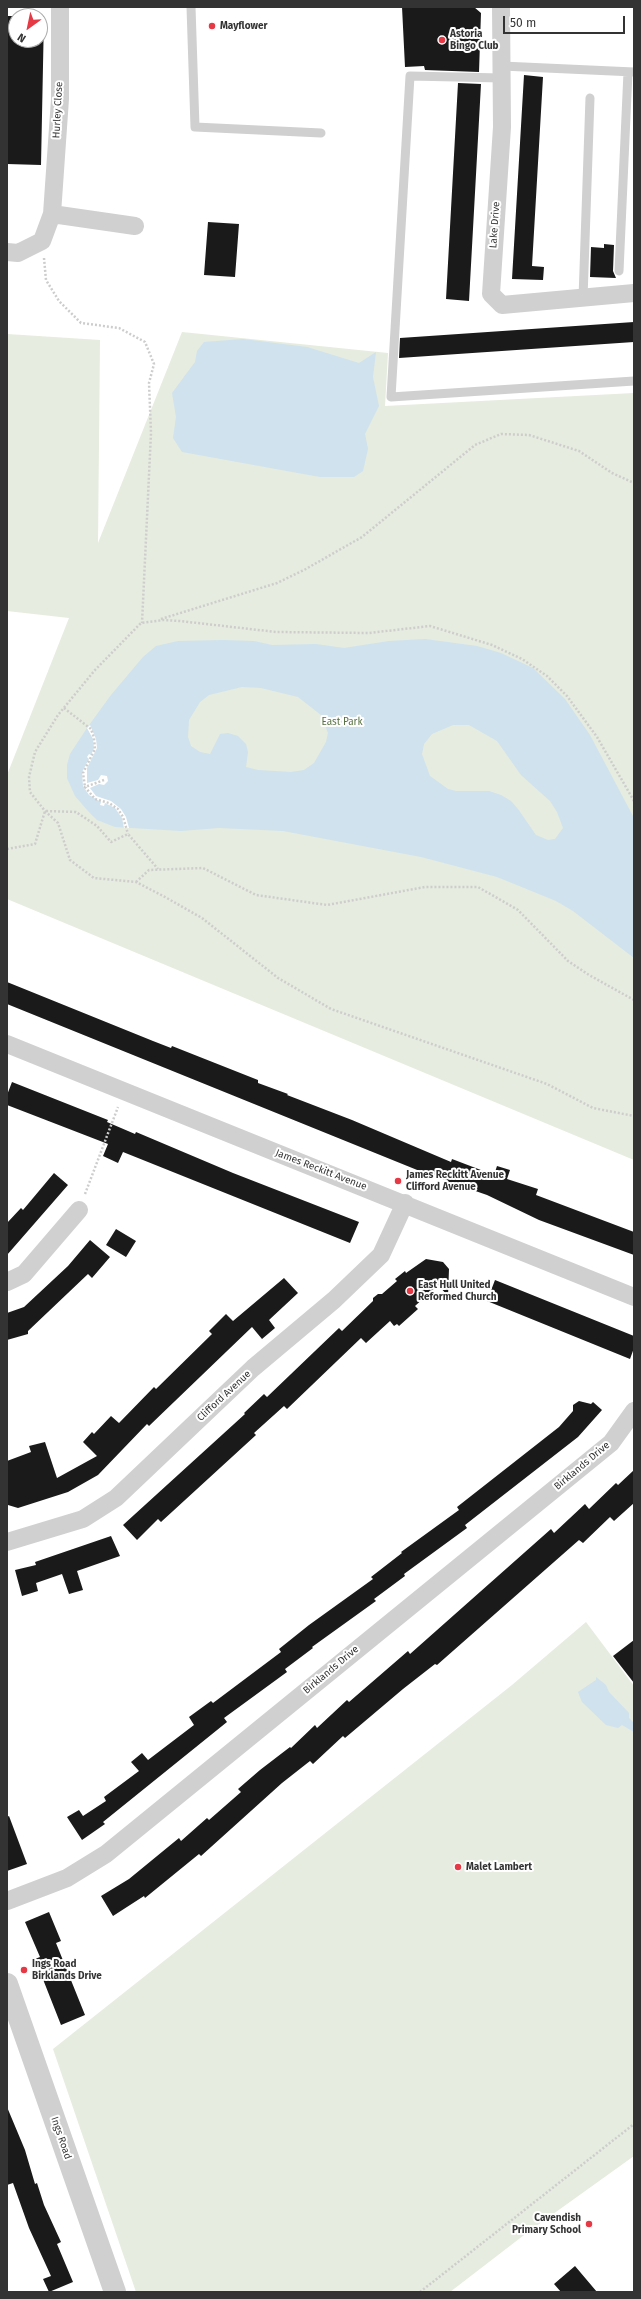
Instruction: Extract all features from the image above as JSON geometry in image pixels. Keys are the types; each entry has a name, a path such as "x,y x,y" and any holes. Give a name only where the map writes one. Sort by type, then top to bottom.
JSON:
{"street":[{"name":"Hurley Close","path":"42,241 52,214 60,100 60,7"},
{"name":"Lake Drive","path":"501,7 502,127 491,294 502,305 634,293"},
{"path":"52,214 135,226"},
{"path":"7,252 18,252 42,241"},
{"name":"James Reckitt Avenue","path":"7,1044 405,1203 634,1297"},
{"name":"Clifford Avenue","path":"7,1542 83,1519 116,1498 253,1368 334,1300 381,1255 405,1203"},
{"path":"7,1282 24,1274 79,1210"},
{"name":"Birklands Drive","path":"7,1901 67,1878 106,1854 611,1443 634,1411"},
{"name":"Ings Road","path":"7,1984 115,2292"}],"lane":[{"path":"191,7 195,127 321,133"},
{"path":"620,271 631,72 502,72 410,76 391,397 634,381"},
{"path":"583,298 590,98"}],"path":[{"path":"42,241 46,280 58,301 81,323 119,328 145,342 154,364 150,382 151,433 141,623"},
{"path":"634,483 612,473 579,451 529,435 501,434 475,445 362,537 304,570 277,583 176,616 141,623 95,670 64,708 35,752 29,777 30,792 45,811 58,823 70,860 94,878 136,882 202,918 278,978 330,1009 548,1084 593,1108 634,1116"},
{"path":"141,623 168,620 276,632 369,633 430,626 449,630 492,645 536,667 567,696 597,737 634,801"},
{"path":"64,708 91,729 94,738 95,749 84,773 85,787 95,798 109,803 118,809 123,818 128,834 158,869"},
{"path":"85,787 104,780"},
{"path":"45,811 76,812 98,826 111,842 128,834"},
{"path":"7,850 35,844 45,811"},
{"path":"136,882 149,870 203,868 256,895 327,904 426,887 478,888 518,910 568,961 589,975 634,1000"},
{"path":"79,1210 124,1091"},
{"path":"420,2292 634,2124"}],"green space":[{"name":"East Park","path":"182,332 388,353 385,406 634,393 634,1160 7,899 7,775 69,618 7,611 7,334 100,340 98,543"},
{"name":"Malet Lambert","path":"586,1622 634,1686 634,2156 528,2232 450,2292 136,2292 53,2049 512,1685"}],"water":[{"path":"243,339 307,347 359,363 376,352 373,377 379,406 365,434 368,449 363,471 354,477 320,477 182,452 173,438 176,417 172,393 195,362 197,351 204,342"},
{"path":"425,639 477,646 501,653 533,668 565,699 590,735 634,818 634,958 573,911 556,901 497,877 421,857 283,831 219,828 181,831 115,827 97,820 75,796 67,778 67,765 70,754 111,695 143,657 156,646 178,641 223,640 254,641 272,645 316,644 344,648 389,641","holes":["242,687 261,688 298,697 321,715 328,733 326,742 314,763 304,770 291,772 258,770 246,767 248,752 246,744 238,736 228,733 220,734 210,754 200,752 191,746 188,737 189,720 200,702 209,695","453,725 469,725 497,741 521,775 550,801 557,812 563,828 555,839 548,840 536,835 518,809 511,801 501,795 489,791 456,791 448,789 430,776 422,754 424,744 432,734"]},
{"path":"596,1677 606,1685 609,1692 629,1713 629,1718 634,1723 634,1732 622,1725 618,1728 606,1725 582,1702 578,1692 596,1680"}],"pier":[{"path":"90,725 96,739 97,748 87,768 87,783 98,780 101,775 107,776 108,781 104,785 99,784 90,788 96,796 111,801 121,809 126,817 129,828 124,828 122,818 115,808 105,803 104,806 100,805 101,802 89,795 83,786 82,772 89,759 87,757 89,754 91,755 94,748 93,739 87,728"}],"building":[{"name":"Astoria Bingo Club","path":"402,7 474,7 481,13 479,72 425,70 424,66 405,67"},
{"path":"7,16 8,48 43,48 41,165 7,164"},
{"path":"524,75 543,77 532,266 544,267 543,280 512,279"},
{"path":"458,83 481,84 469,301 446,299"},
{"path":"208,222 239,224 235,277 204,275"},
{"path":"604,244 614,245 613,271 616,278 590,277 591,247 604,248"},
{"path":"634,322 634,342 399,358 400,338"},
{"path":"7,982 153,1041 171,1048 172,1046 258,1080 258,1083 352,1120 451,1162 452,1159 494,1175 497,1166 510,1170 507,1179 538,1189 536,1195 634,1232 634,1255 539,1220 487,1195 432,1176 7,1004"},
{"path":"12,1082 108,1120 107,1122 135,1134 136,1132 233,1173 359,1222 350,1243 123,1152 118,1163 103,1156 108,1144 7,1105 7,1095"},
{"path":"54,1173 68,1185 7,1255 7,1223 21,1208 23,1210"},
{"path":"116,1229 136,1241 126,1257 106,1245"},
{"path":"90,1240 110,1257 92,1278 88,1274 28,1331 28,1334 7,1340 7,1313 24,1307 68,1266"},
{"path":"426,1259 443,1262 449,1269 448,1296 438,1285 415,1306 418,1309 399,1326 397,1324 394,1326 390,1321 366,1343 361,1338 287,1409 284,1406 254,1433 256,1435 161,1522 158,1519 137,1540 123,1525 245,1414 244,1413 264,1394 267,1397 339,1328 342,1331 373,1301 373,1298 378,1294 382,1294 397,1281 395,1279 405,1271 406,1273"},
{"path":"284,1278 298,1293 269,1320 275,1328 262,1339 252,1327 149,1426 147,1424 98,1475 68,1492 18,1508 8,1505 7,1461 31,1452 29,1446 45,1442 57,1478 97,1456 83,1442 92,1432 94,1434 111,1416 119,1423 154,1387 156,1389 212,1334 209,1331 226,1314 233,1321"},
{"path":"495,1280 634,1336 634,1348 630,1359 487,1301"},
{"path":"579,1401 591,1404 593,1402 602,1410 578,1437 465,1525 467,1528 404,1574 405,1576 374,1599 376,1601 312,1647 313,1648 285,1669 287,1672 224,1718 227,1722 103,1822 105,1824 82,1840 67,1817 79,1810 83,1816 106,1801 104,1797 139,1771 131,1762 142,1753 148,1760 194,1725 189,1717 211,1701 213,1703 281,1652 279,1649 309,1625 373,1579 371,1577 402,1553 401,1552 459,1510 457,1507 559,1427 573,1411 573,1405"},
{"path":"634,1470 634,1503 614,1521 610,1517 583,1543 579,1540 437,1665 435,1664 403,1689 345,1738 343,1736 313,1764 310,1761 282,1783 201,1856 199,1854 145,1898 144,1896 113,1916 101,1896 129,1879 179,1838 181,1841 207,1818 209,1820 241,1792 238,1789 260,1770 290,1747 291,1748 315,1725 317,1728 347,1700 349,1702 408,1651 410,1654 551,1529 554,1533 585,1504 589,1509 616,1483 618,1485"},
{"path":"111,1536 120,1556 77,1571 83,1590 69,1594 62,1574 36,1583 38,1591 22,1596 15,1570 36,1565 35,1562"},
{"path":"634,1640 634,1683 613,1656"},
{"path":"9,1816 27,1864 7,1871 7,1817"},
{"path":"49,1912 61,1941 56,1943 85,2015 61,2025 35,1959 40,1957 25,1922"},
{"path":"7,2107 25,2150 35,2184 37,2183 44,2205 61,2242 57,2244 73,2282 49,2292 43,2279 51,2276 29,2228 13,2183 7,2185"},
{"path":"575,2266 597,2292 561,2292 554,2284"}],"place":[{"name":"Mayflower","path":"212,26"},
{"name":"Astoria Bingo Club","path":"442,40"},
{"name":"James Reckitt Avenue Clifford Avenue","path":"398,1181"},
{"name":"East Hull United Reformed Church","path":"410,1291"},
{"name":"Malet Lambert","path":"458,1867"},
{"name":"Ings Road Birklands Drive","path":"24,1970"},
{"name":"Cavendish Primary School","path":"589,2224"}]}
